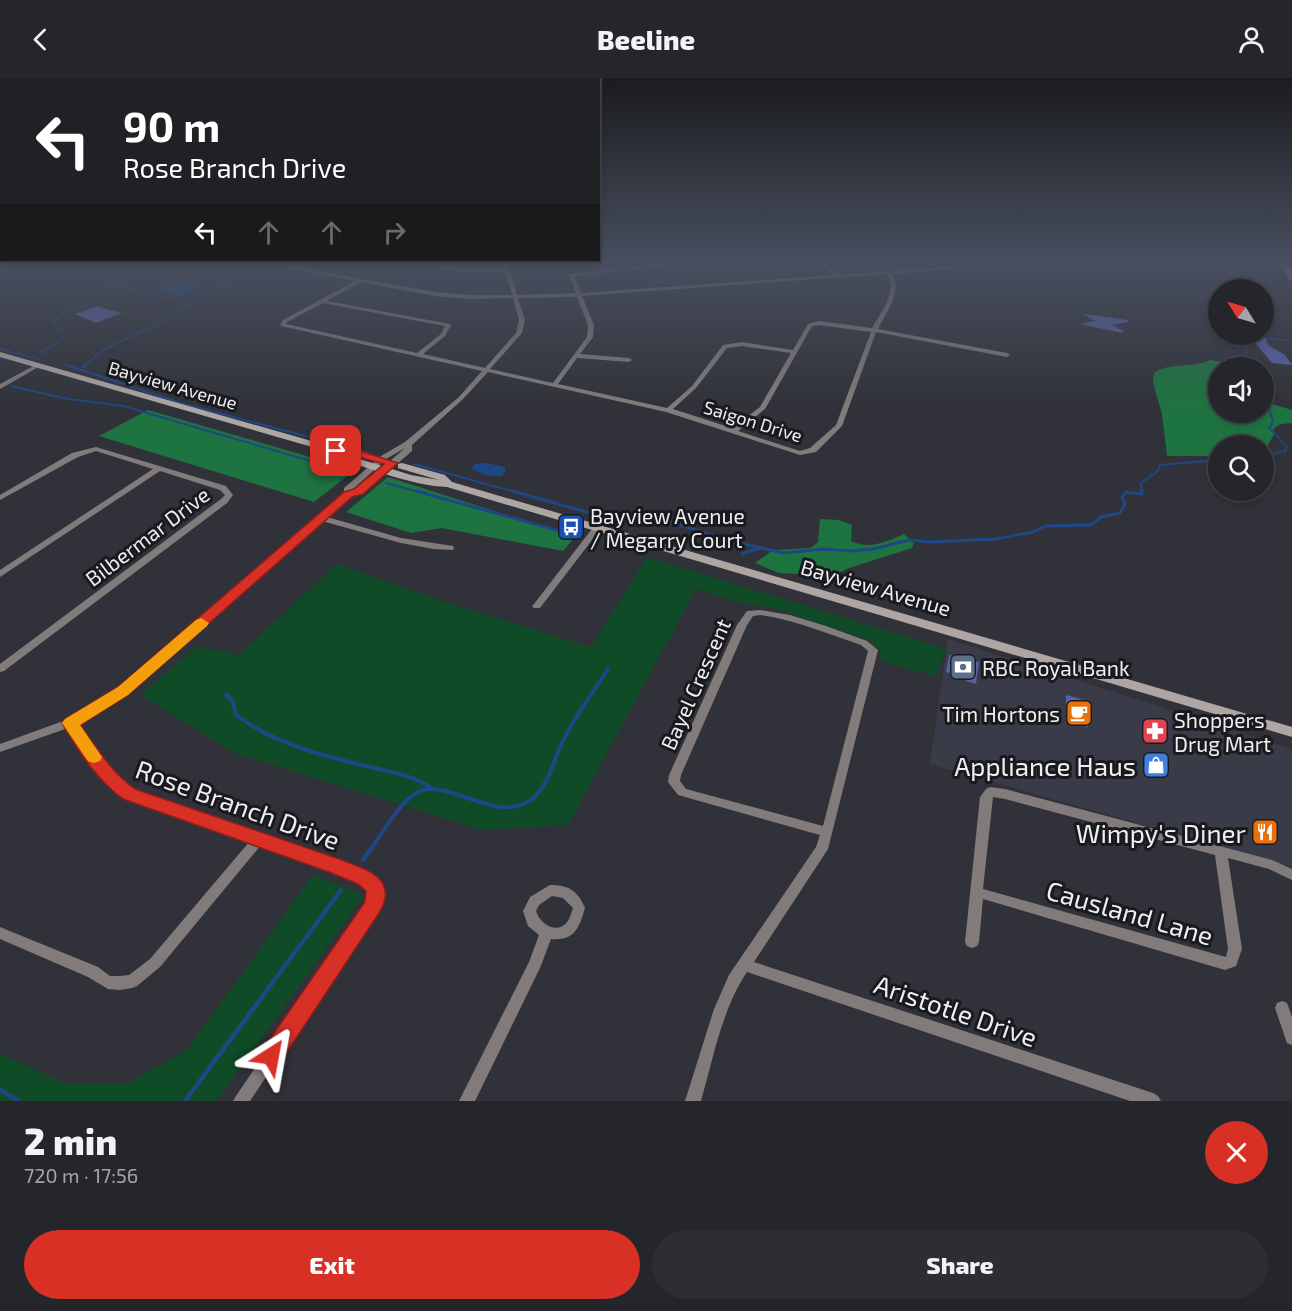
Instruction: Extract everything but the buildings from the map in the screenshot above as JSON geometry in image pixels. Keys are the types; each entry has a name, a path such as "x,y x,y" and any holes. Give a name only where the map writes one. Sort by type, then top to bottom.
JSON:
{"main road":[{"name":"Bayview Avenue","path":"0,354 336,451 340,456 384,465 435,484 448,484 598,527 1292,732"}],"street":[{"name":"Saigon Drive","path":"304,311 283,325 669,410 792,452 804,453 813,450 839,426 874,331 884,311"},
{"path":"373,311 448,325 443,335 418,355"},
{"path":"0,748 70,723 123,691 348,494 358,492 384,465 409,449 408,444 453,405 518,336 523,322 519,311"},
{"path":"554,385 588,341 591,325 586,311"},
{"path":"733,431 763,408 810,325 819,323 874,331 1007,354"},
{"path":"669,410 696,385 725,346 740,344 793,352"},
{"path":"577,356 629,360"},
{"path":"0,385 39,365"},
{"name":"Bilbermar Drive","path":"0,498 75,455 89,450 101,450 223,488 229,495 0,669"},
{"path":"0,574 160,468"},
{"path":"321,518 398,541 450,548"},
{"path":"537,606 587,538 598,527"},
{"name":"Bayel Crescent","path":"750,613 767,613 864,643 873,650 826,832 682,792 674,782 675,775 742,625 750,613"},
{"name":"Rose Branch Drive","path":"70,723 101,768 129,794 335,866 365,878 376,888 374,904 241,1101"},
{"path":"972,942 986,797 990,792 1005,794 1272,865 1292,875"},
{"path":"693,1101 727,994 744,965 813,864 822,849 826,832"},
{"path":"0,933 93,972 108,982 132,981 155,963 259,839"},
{"name":"Causland Lane","path":"976,892 1225,964 1231,962 1235,950 1221,851"},
{"path":"467,1101 535,964 546,933"},
{"name":"Aristotle Drive","path":"744,965 1153,1101"},
{"path":"1282,1008 1292,1038"}],"shaded area":[{"path":"948,639 1292,749 1292,867 930,764"}],"green space":[{"path":"1208,361 1208,423 1274,423 1274,405 1292,410 1292,423 1281,424 1274,428 1273,435 1208,435 1208,456 1167,456 1162,414 1153,383 1154,373 1168,367"},
{"path":"148,410 355,470 314,502 99,436"},
{"path":"388,477 575,537 563,551 442,528 411,533 346,512"},
{"path":"820,519 839,520 852,525 851,541 858,544 878,544 904,534 914,543 912,548 846,569 833,576 779,573 755,563 773,550 811,548 818,542"},
{"path":"647,557 947,649 936,676 881,661 880,651 871,641 778,609 742,603 696,589 568,825 482,830 234,753 141,695 195,647 239,655 337,564 453,605 591,647"},
{"path":"313,875 364,895 217,1101 0,1101 0,1054 68,1084 127,1083 187,1050"}],"water":[{"path":"486,463 505,467 505,472 502,476 489,476 471,469 475,464"}],"waterway":[{"path":"59,330 54,321 67,311"},
{"path":"85,366 101,351 178,311"},
{"path":"1243,357 1247,352 1245,336 1292,341"},
{"path":"40,353 62,339"},
{"path":"0,349 39,359"},
{"path":"83,367 86,364"},
{"path":"66,365 178,402 368,453"},
{"path":"11,386 63,398 123,406 348,472"},
{"path":"1272,423 1269,428 1287,446 1285,451 1274,454"},
{"path":"1142,493 1141,483 1158,471 1160,465 1208,461"},
{"path":"414,464 518,493"},
{"path":"386,483 422,493"},
{"path":"416,491 560,531"},
{"path":"512,491 608,518 616,518"},
{"path":"624,516 643,513 730,541 784,553 824,549 851,551 873,549 909,540 930,542 995,539 1033,532 1045,526 1091,525 1101,517 1120,513 1125,504 1122,497 1125,493"},
{"path":"1125,493 1133,493"},
{"path":"1125,493 1142,493"},
{"path":"742,554 760,548"},
{"path":"369,852 398,810 418,792 430,789 444,791 489,805 504,807 519,806 532,799 543,787 572,724 608,669"},
{"path":"226,694 232,700 236,715 267,734 300,748 394,772 431,788"},
{"path":"363,860 370,850"},
{"path":"185,1101 341,890"},
{"path":"0,1090 19,1101"}],"slow traffic":[{"path":"94,757 70,723 97,709 123,691 201,623"}],"place":[{"name":"Bayview Avenue / Megarry Court","path":"571,527"},
{"name":"RBC Royal Bank","path":"963,667"},
{"name":"Tim Hortons","path":"1079,713"},
{"name":"Shoppers Drug Mart","path":"1155,731"},
{"name":"Appliance Haus","path":"1156,765"},
{"name":"Wimpy's Diner","path":"1265,832"}],"route":[{"path":"271,1056 374,904 376,888 365,878 335,866 129,794 101,768 70,723 97,709 123,691 348,494 358,492 392,463 348,450 336,451"}]}
